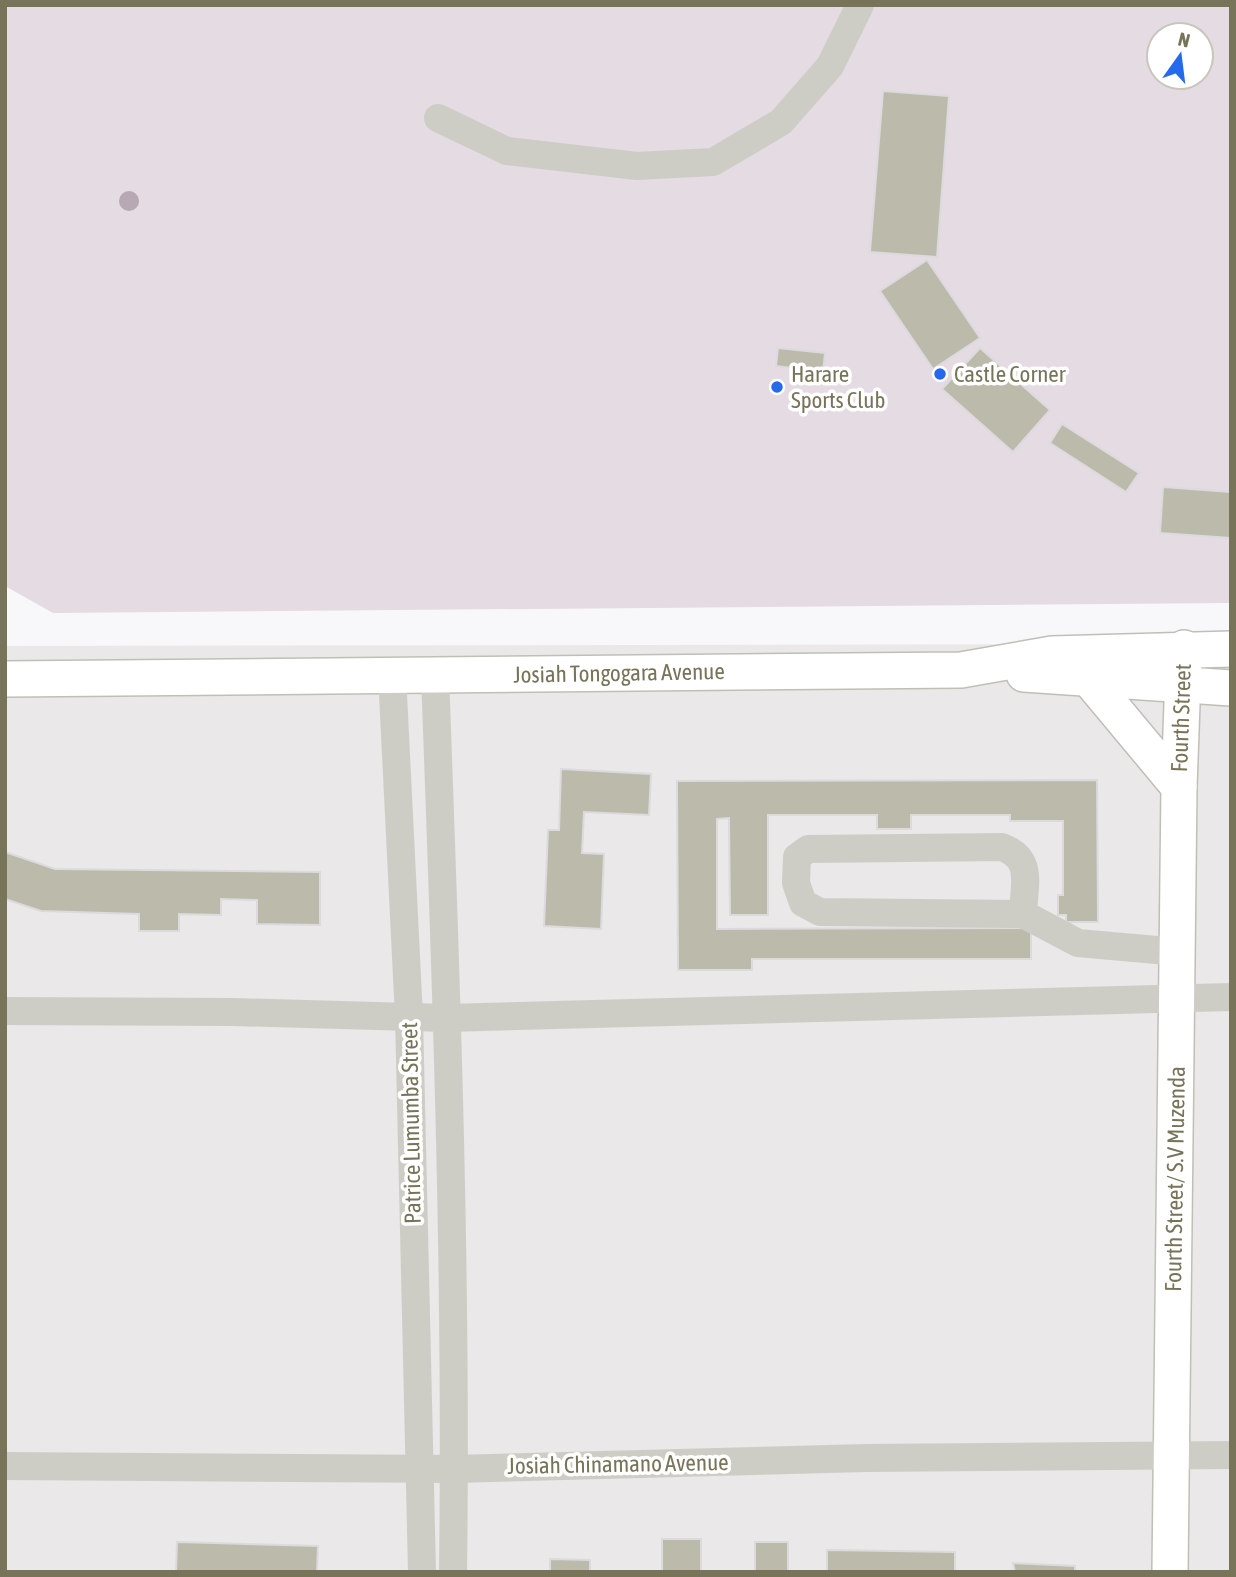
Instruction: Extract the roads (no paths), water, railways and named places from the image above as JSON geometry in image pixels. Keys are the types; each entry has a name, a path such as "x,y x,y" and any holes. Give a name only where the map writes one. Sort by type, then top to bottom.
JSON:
{"main road":[{"name":"Josiah Tongogara Avenue","path":"5,679 961,670 1052,654 1184,648 1231,649"},
{"name":"Fourth Street","path":"1179,787 1184,648"},
{"path":"961,670 1182,687 1231,688"},
{"path":"1089,679 1179,787"},
{"name":"Fourth Street/ S.V Muzenda","path":"1170,1572 1179,787"}],"street":[{"path":"438,118 507,151 637,166 713,162 781,122 830,66 860,5"},
{"name":"Patrice Lumumba Street","path":"393,674 409,1017 422,1572"},
{"name":"Patrice Lumumba Street","path":"435,675 447,1018 454,1469 453,1572"},
{"path":"1023,914 1024,862 1017,852 1002,847 808,849 797,857 796,883 803,903 820,912 1023,914 1078,943 1179,952"},
{"path":"5,1011 233,1012 447,1018 1231,997"},
{"name":"Josiah Chinamano Avenue","path":"5,1466 454,1469 1231,1455"}],"place":[{"name":"Castle Corner","path":"940,374"},
{"name":"Harare Sports Club","path":"777,387"}]}
